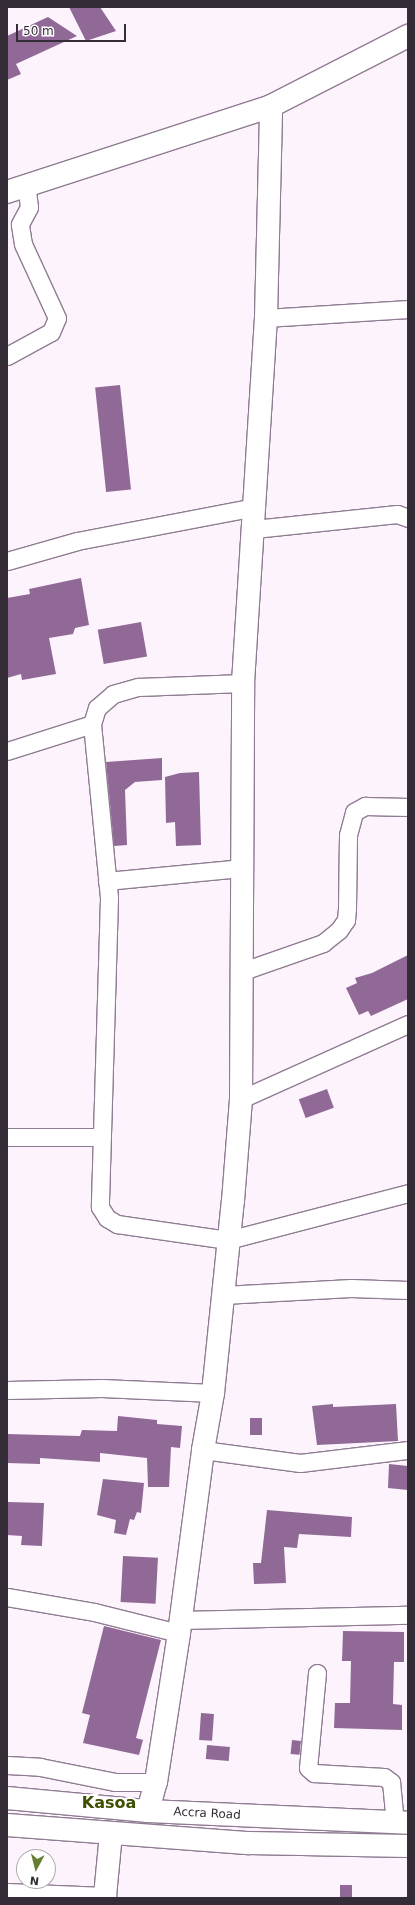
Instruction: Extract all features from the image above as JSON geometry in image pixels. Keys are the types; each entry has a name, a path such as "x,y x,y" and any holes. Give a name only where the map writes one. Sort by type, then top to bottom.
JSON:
{"main road":[{"path":"16,188 271,106 408,36"},
{"path":"148,1811 156,1782 203,1450 213,1393 241,1099 243,971 243,682 256,508 266,318 271,106"},
{"name":"Accra Road","path":"7,1798 148,1811 401,1823"},
{"path":"7,1825 111,1834 249,1843 408,1846"},
{"path":"104,1897 111,1834"}],"street":[{"path":"7,356 51,332 57,318 23,244 20,224 29,207 16,188"},
{"path":"266,318 408,309"},
{"path":"7,561 77,541 256,508"},
{"path":"254,529 397,514 408,518"},
{"path":"243,682 138,687 119,692 113,694 97,708 92,724 109,898 100,1208 106,1218 117,1224 228,1240 408,1193"},
{"path":"7,751 92,724"},
{"path":"243,971 323,943 339,930 346,920 348,835 354,812 365,806 408,807"},
{"path":"107,881 242,868"},
{"path":"241,1099 408,1024"},
{"path":"7,1137 102,1137"},
{"path":"223,1295 351,1288 408,1290"},
{"path":"7,1390 102,1388 213,1393"},
{"path":"203,1450 300,1464 408,1450"},
{"path":"7,1597 179,1626 408,1615"},
{"path":"316,1673 308,1768 314,1773 384,1777 391,1782 401,1823"},
{"path":"7,1765 40,1767 115,1782 156,1782"},
{"path":"7,1892 104,1897"}],"building":[{"path":"69,7 100,7 116,31 86,41"},
{"path":"48,17 77,36 16,64 21,74 7,80 7,36"},
{"path":"120,385 131,489 106,492 95,388"},
{"path":"81,578 89,625 75,628 73,634 49,638 56,674 22,680 21,674 7,678 7,598 30,594 29,589"},
{"path":"141,622 147,656 104,664 98,630"},
{"path":"162,758 162,780 135,782 125,790 127,845 114,846 106,762"},
{"path":"199,772 201,845 176,846 175,822 166,823 165,777 180,773"},
{"path":"408,955 408,999 371,1016 368,1011 359,1015 346,988 357,983 355,978 372,973"},
{"path":"327,1089 334,1108 306,1118 299,1099"},
{"path":"333,1404 333,1407 396,1404 398,1441 317,1445 312,1406"},
{"path":"118,1416 157,1420 157,1424 182,1426 180,1448 171,1447 169,1487 148,1487 147,1458 100,1453 100,1462 40,1458 40,1464 7,1463 7,1434 80,1436 82,1430 117,1431"},
{"path":"250,1418 262,1418 262,1435 250,1435"},
{"path":"389,1464 408,1466 408,1490 388,1488"},
{"path":"103,1479 144,1483 141,1513 137,1512 134,1520 130,1519 126,1535 114,1533 116,1520 97,1515"},
{"path":"8,1502 44,1503 42,1546 21,1545 22,1536 7,1535"},
{"path":"267,1510 352,1517 351,1537 299,1534 297,1548 284,1547 286,1583 254,1584 253,1563 261,1563"},
{"path":"123,1556 158,1558 156,1604 121,1602"},
{"path":"104,1626 161,1640 136,1738 143,1740 139,1755 83,1743 90,1715 82,1713"},
{"path":"343,1631 404,1632 404,1662 394,1662 393,1704 402,1705 402,1730 334,1728 335,1703 350,1703 351,1661 342,1661"},
{"path":"201,1713 214,1714 212,1741 199,1740"},
{"path":"292,1740 301,1741 299,1755 291,1754"},
{"path":"207,1745 230,1747 229,1761 206,1759"},
{"path":"340,1885 352,1885 352,1898 340,1898"}],"district":[{"name":"Kasoa","path":"109,1803"}]}
